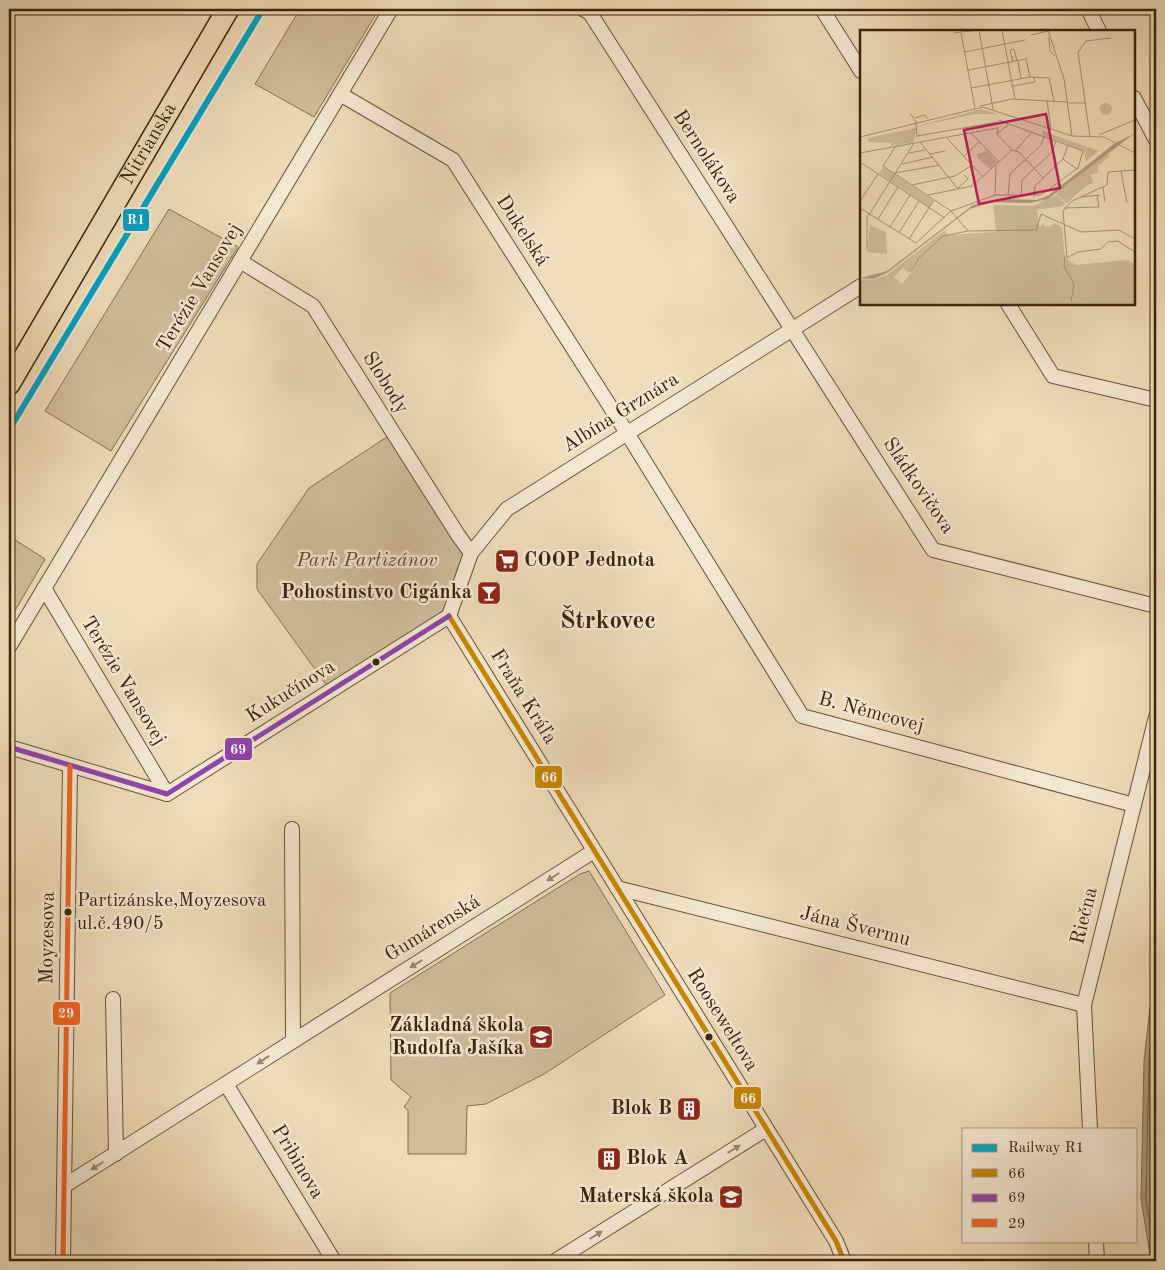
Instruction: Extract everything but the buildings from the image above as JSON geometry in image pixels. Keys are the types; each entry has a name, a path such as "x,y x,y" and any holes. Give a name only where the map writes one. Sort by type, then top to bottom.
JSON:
{"main road":[{"name":"Nitrianska","path":"9,384 228,9"}],"street":[{"name":"Terézie Vansovej","path":"9,647 391,9"},
{"name":"Bernolákova","path":"583,9 590,13 793,330"},
{"path":"822,9 860,69"},
{"path":"1088,9 1098,30"},
{"name":"Dukelská","path":"340,94 453,160 627,433"},
{"path":"1135,100 1156,140"},
{"name":"Slobody","path":"240,261 313,306 471,553"},
{"name":"Albína Grznára","path":"449,616 471,553 507,509 860,287"},
{"path":"1009,305 1053,376 1156,400"},
{"name":"Sládkovičova","path":"793,330 933,550 1156,606"},
{"name":"B. Němcovej","path":"627,433 802,716 1134,805"},
{"name":"Terézie Vansovej","path":"44,588 167,794"},
{"name":"Kukučínova","path":"167,794 449,616"},
{"name":"Fraňa Kráľa","path":"449,616 594,851"},
{"name":"Riečna","path":"1090,1128 1084,1005 1156,717"},
{"path":"9,747 167,794"},
{"name":"Moyzesova","path":"63,1261 70,766"},
{"path":"292,829 293,1041"},
{"name":"Rooseweltova","path":"594,851 836,1241 844,1261"},
{"name":"Gumárenská","path":"64,1186 594,851"},
{"name":"Jána Švermu","path":"617,888 1084,1005"},
{"path":"113,999 116,1154"},
{"name":"Pribinova","path":"226,1084 334,1261"},
{"path":"556,1261 766,1129"},
{"path":"1096,1242 1097,1261"}],"green space":[{"path":"300,9 379,9 314,117 255,84"},
{"path":"169,209 238,247 111,451 45,411"},
{"name":"Park Partizánov","path":"393,433 471,553 449,616 330,690 257,589 257,564 309,488"},
{"path":"9,536 45,559 9,621"},
{"path":"589,871 665,995 544,1074 486,1104 467,1106 466,1154 408,1154 408,1110 404,1107 411,1097 391,1080 390,993 580,874"}],"water":[{"path":"1156,953 1156,1261 1151,1261 1141,1199 1144,1061"}],"rail line":[{"name":"R1","path":"9,430 263,9"}],"transit line":[{"name":"66","path":"449,616 836,1241 844,1261"},
{"name":"69","path":"9,747 167,794 449,616"},
{"name":"29","path":"63,1261 70,766"}],"place":[{"name":"COOP Jednota","path":"507,561"},
{"name":"Pohostinstvo Cigánka","path":"489,593"},
{"name":"Partizánske,Moyzesova ul.č.490/5","path":"68,912"},
{"name":"Základná škola Rudolfa Jašíka","path":"541,1037"},
{"name":"Blok B","path":"689,1109"},
{"name":"Blok A","path":"609,1159"},
{"name":"Materská škola","path":"731,1197"}],"district":[{"name":"Štrkovec","path":"608,621"}]}
